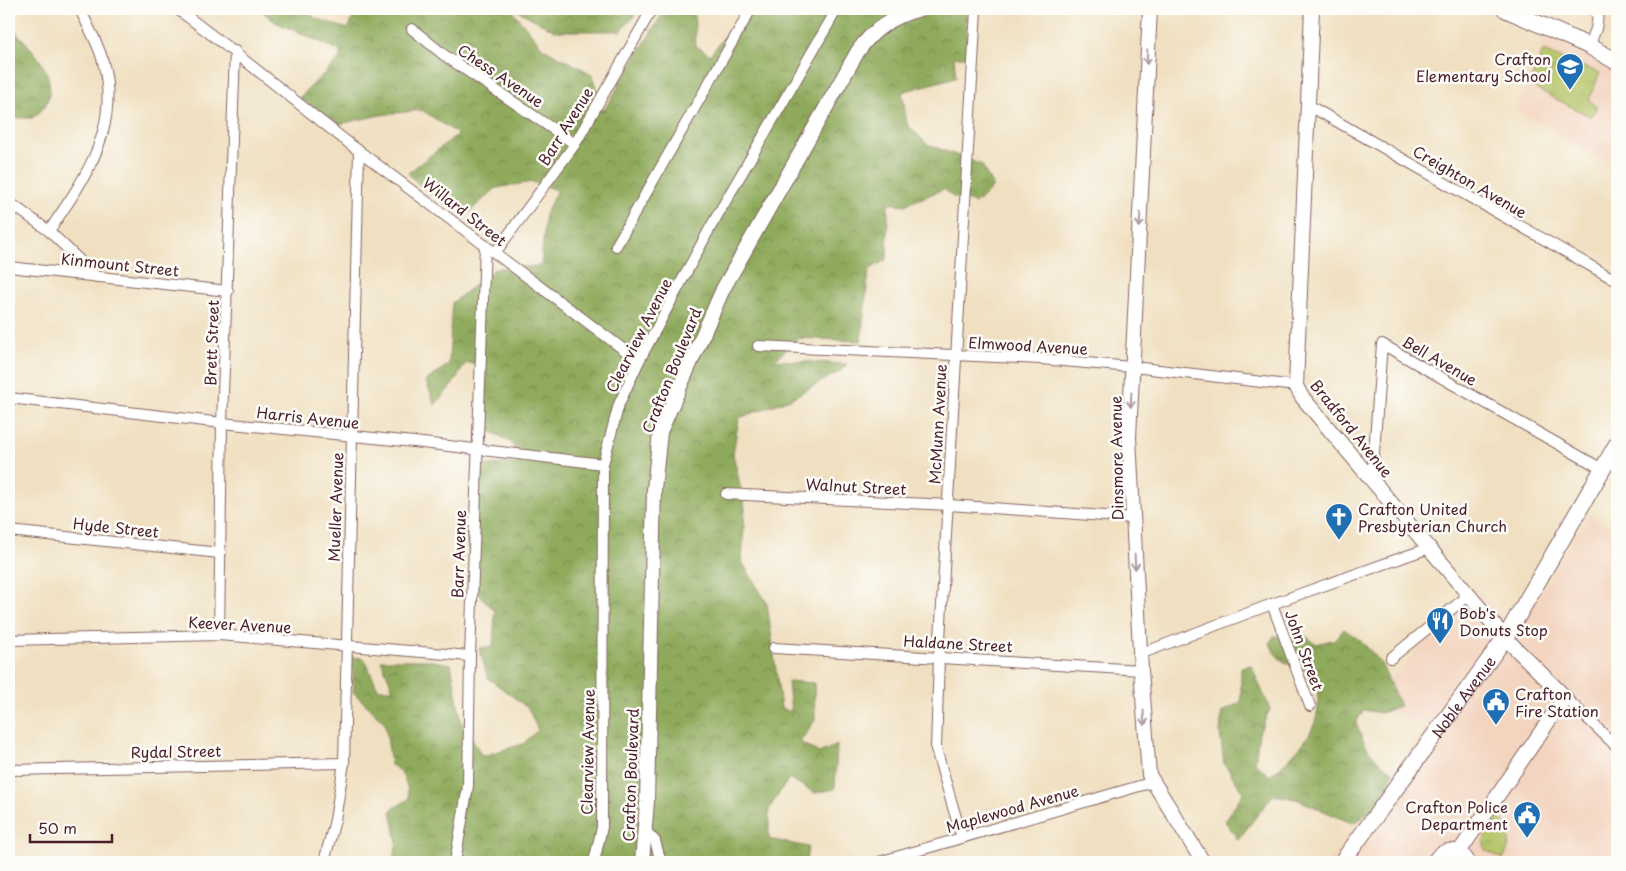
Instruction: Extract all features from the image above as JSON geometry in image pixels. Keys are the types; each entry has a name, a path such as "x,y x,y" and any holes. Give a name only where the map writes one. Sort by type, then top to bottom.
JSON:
{"main road":[{"name":"Dinsmore Avenue","path":"1150,9 1129,437 1147,767 1153,782 1203,862"},
{"name":"Bradford Avenue","path":"1312,9 1296,386 1302,397 1505,638 1565,697"},
{"path":"1505,9 1528,13 1617,62"},
{"name":"Crafton Boulevard","path":"642,862 646,831 654,489 660,432 723,289 858,51 878,29 913,11"},
{"name":"Noble Avenue","path":"1342,862 1505,638 1617,444"},
{"path":"1434,862 1444,852 1464,857 1565,697"}],"street":[{"path":"49,231 78,189 100,146 109,106 102,58 80,9"},
{"name":"Willard Street","path":"176,9 235,51 273,85 639,360"},
{"name":"Barr Avenue","path":"495,253 576,144 652,9"},
{"path":"616,246 751,9"},
{"name":"Clearview Avenue","path":"594,862 602,827 604,464 619,404 639,360 710,228 837,9"},
{"name":"McMunn Avenue","path":"962,838 936,749 939,657 976,9"},
{"path":"1589,46 1596,29 1598,15 1592,9"},
{"name":"Chess Avenue","path":"412,29 444,54 576,144"},
{"name":"Brett Street","path":"219,635 222,423 235,51"},
{"name":"Creighton Avenue","path":"1308,105 1617,281"},
{"name":"Mueller Avenue","path":"324,862 335,820 344,763 345,645 359,150"},
{"path":"9,202 49,231 97,277"},
{"name":"Barr Avenue","path":"455,862 468,786 470,656 485,245"},
{"name":"Kinmount Street","path":"9,267 228,291"},
{"name":"Bell Avenue","path":"1372,480 1382,344 1602,469"},
{"name":"Elmwood Avenue","path":"758,346 1042,359 1133,367 1296,386"},
{"name":"Harris Avenue","path":"9,398 604,464"},
{"name":"Walnut Street","path":"726,494 949,505 1133,518"},
{"name":"Hyde Street","path":"9,531 220,553"},
{"path":"1140,654 1272,604 1430,548"},
{"path":"1392,658 1469,595"},
{"name":"John Street","path":"1272,604 1310,706"},
{"name":"Keever Avenue","path":"9,640 219,635 470,656"},
{"name":"Haldane Street","path":"774,648 1141,670"},
{"name":"Bradford Avenue","path":"1565,697 1617,747"},
{"name":"Rydal Street","path":"9,770 344,763"},
{"name":"Maplewood Avenue","path":"879,862 1153,782"},
{"path":"646,831 655,841 661,862"}],"shaded area":[{"name":"Crafton Elementary School","path":"1546,38 1586,54 1617,72 1617,168 1515,110"},
{"path":"1588,514 1617,531 1617,862 1328,862 1425,731 1374,697 1475,587 1517,633"}],"green space":[{"path":"259,9 303,9 315,18 348,29 354,16 352,9 511,9 543,48 592,74 603,112 665,9 694,9 696,46 710,55 746,9 966,9 968,57 954,57 956,77 902,92 907,124 927,144 982,165 993,187 976,203 953,197 944,189 905,205 888,203 887,259 869,270 861,341 798,338 775,360 847,364 842,370 790,399 739,418 733,454 745,508 742,562 767,603 781,708 791,712 788,681 814,683 815,720 800,742 819,753 837,745 835,789 815,793 789,778 769,809 769,839 808,847 806,862 393,862 397,843 391,810 409,799 407,788 402,775 391,765 385,723 353,692 351,657 364,658 378,689 393,689 381,660 426,660 451,664 461,720 482,756 523,744 538,730 528,708 488,678 479,648 493,647 495,611 479,595 465,533 486,465 520,463 512,443 485,428 487,364 466,363 452,385 435,405 426,381 449,364 452,303 496,268 541,266 545,215 557,190 532,182 496,188 469,212 450,205 429,193 408,173 458,134 422,110 380,115 340,124 299,98 340,58 340,51 275,22"},
{"path":"515,9 623,9 635,15 621,31 555,31"},
{"path":"9,24 33,50 46,71 49,81 49,93 46,104 32,118 9,118"},
{"path":"1543,51 1600,73 1589,100 1598,107 1591,117 1529,85"},
{"path":"1344,629 1361,641 1380,661 1400,706 1381,713 1363,710 1356,723 1362,738 1374,757 1393,771 1386,786 1366,815 1352,823 1296,799 1273,795 1238,840 1225,821 1243,793 1224,763 1220,732 1222,712 1241,702 1241,667 1251,665 1270,709 1259,733 1255,763 1270,776 1306,740 1316,718 1318,705 1317,691 1306,670 1280,659 1270,643 1274,636 1294,640 1304,635 1316,644 1336,639"},
{"path":"1497,816 1506,825 1509,836 1508,848 1503,859 1485,850 1484,845 1487,832"}],"place":[{"name":"Crafton Elementary School","path":"1570,91"},
{"name":"Crafton United Presbyterian Church","path":"1339,541"},
{"name":"Bob's Donuts Stop","path":"1440,645"},
{"name":"Crafton Fire Station","path":"1496,726"},
{"name":"Crafton Police Department","path":"1527,839"}]}
